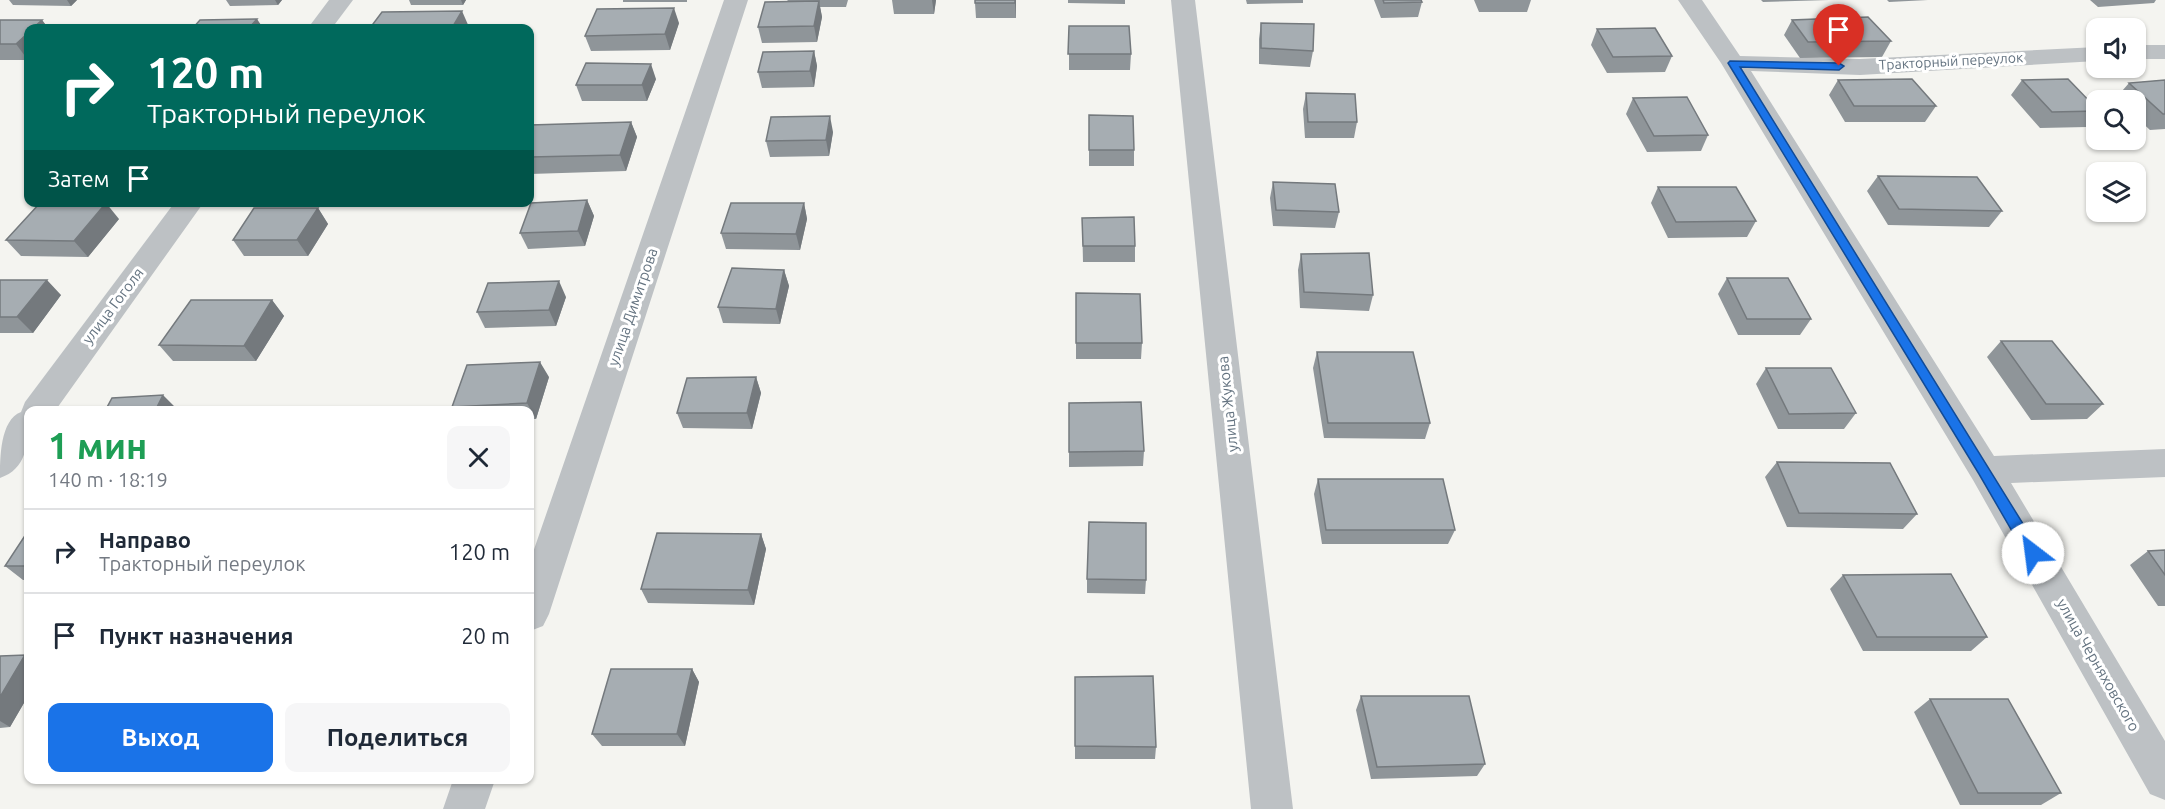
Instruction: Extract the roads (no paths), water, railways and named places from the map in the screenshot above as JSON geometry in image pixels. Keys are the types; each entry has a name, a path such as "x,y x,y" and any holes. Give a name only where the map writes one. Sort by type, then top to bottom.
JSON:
{"street":[{"path":"323,24 341,0"},
{"name":"улица Димитрова","path":"534,602 736,0"},
{"name":"улица Жукова","path":"1183,0 1272,809"},
{"name":"улица Черняховского","path":"1690,0 1733,63 1984,470 2165,780"},
{"path":"2146,52 2165,52"},
{"name":"Тракторный переулок","path":"1733,63 1860,67 2086,55"},
{"name":"улица Гоголя","path":"41,406 186,207"},
{"path":"0,464 24,429"},
{"path":"1984,470 2165,463"},
{"path":"464,809 473,784"}]}
